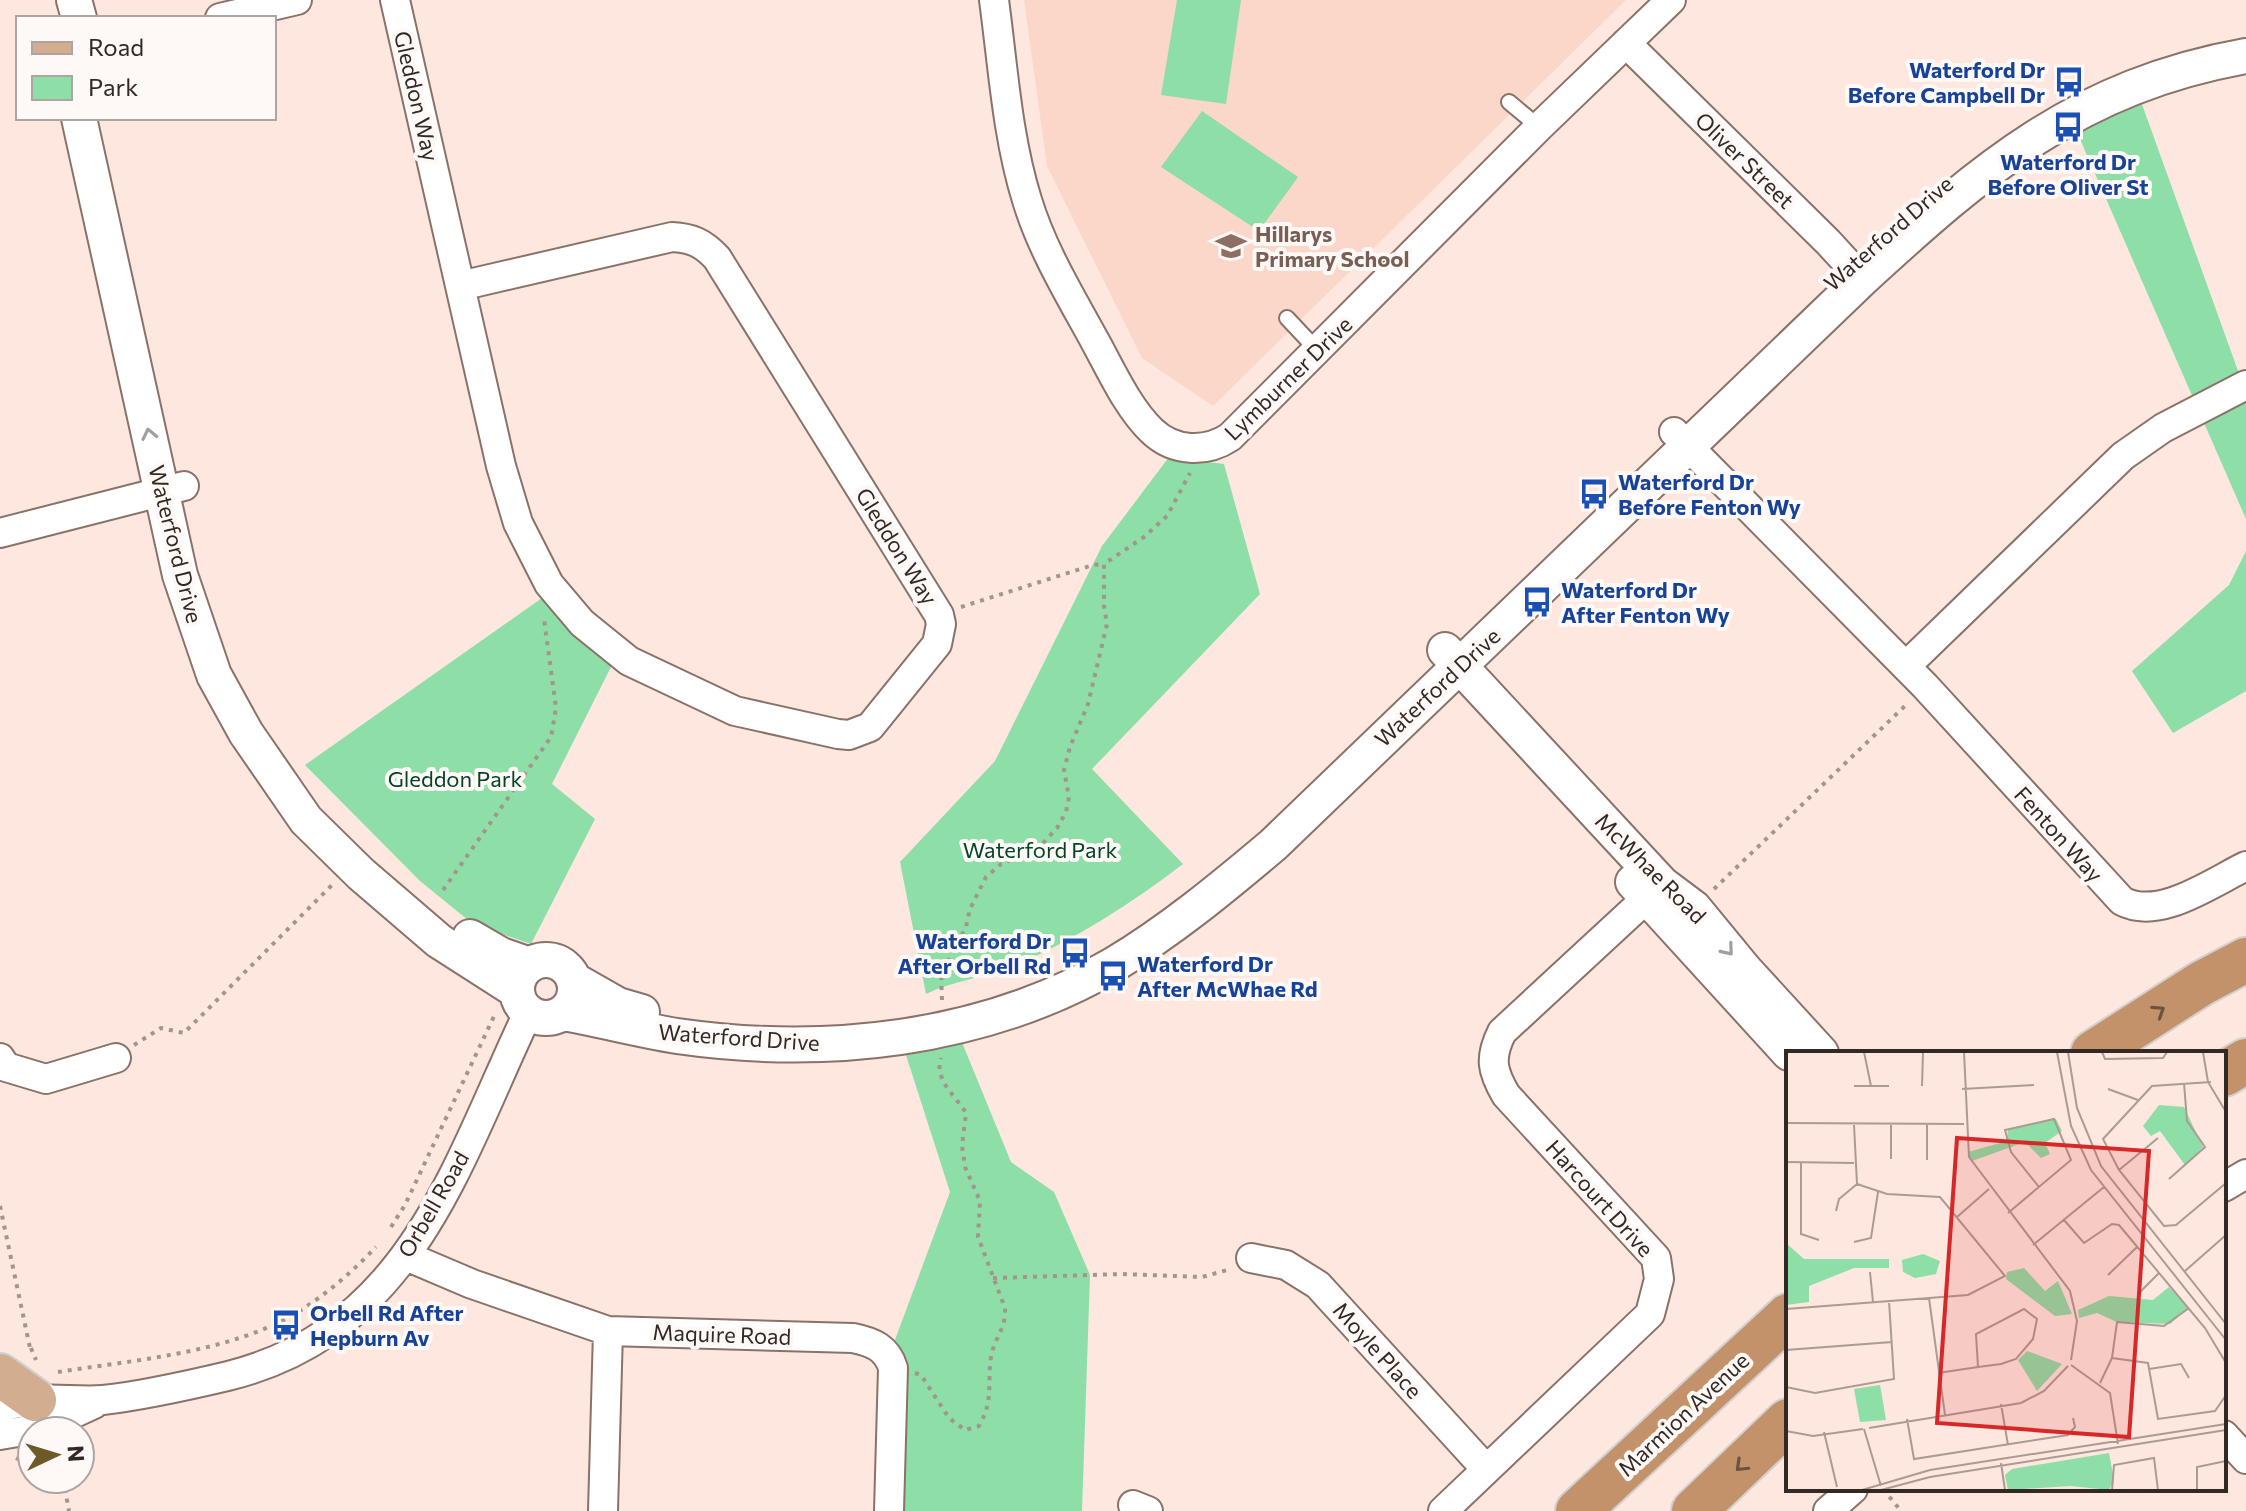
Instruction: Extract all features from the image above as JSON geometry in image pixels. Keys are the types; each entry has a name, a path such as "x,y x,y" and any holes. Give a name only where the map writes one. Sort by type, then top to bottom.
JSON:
{"highway":[{"path":"2096,1051 2202,983 2246,960"},
{"path":"2226,1073 2246,1061"},
{"name":"Marmion Avenue","path":"1578,1511 1786,1318"},
{"path":"1694,1511 1786,1423"}],"street":[{"path":"229,16 297,0"},
{"name":"Gleddon Way","path":"395,0 460,286 509,496 518,523 560,599 582,623 621,656 715,704 849,735 870,727 937,644 941,624 939,615 717,258 705,245 690,238 672,237 460,286"},
{"name":"Lymburner Drive","path":"994,0 1019,171 1037,228 1112,372 1139,414 1152,431 1165,439 1200,449 1216,446 1230,437 1539,127 1671,0"},
{"name":"Waterford Drive","path":"574,980 618,1005 648,1014 697,1020 829,1025 996,1015 1070,987 1146,944 1220,890 1273,845 1368,752 1445,666 1981,153 2057,104 2129,68 2171,54 2246,38"},
{"name":"Oliver Street","path":"1626,43 1855,271"},
{"name":"Waterford Drive","path":"1855,271 2052,125 2147,81 2246,56"},
{"name":"Waterford Drive","path":"80,120 173,489 230,660 288,760 341,826 441,917 489,949 518,993"},
{"name":"Waterford Drive","path":"101,120 173,489 180,575 214,675 246,733 306,820 351,866 439,941 518,993"},
{"path":"1916,676 2123,456 2163,428 2246,385"},
{"name":"Fenton Way","path":"1681,439 1916,676 2122,901 2143,908 2166,906 2246,866"},
{"path":"0,533 173,489"},
{"name":"McWhae Road","path":"1445,666 1555,795 1655,891 1787,1051"},
{"name":"McWhae Road","path":"1655,891 1694,908 1745,970 1819,1051"},
{"name":"Harcourt Drive","path":"1443,1511 1650,1314 1659,1279 1656,1258 1506,1095 1494,1068 1494,1049 1502,1032 1655,891"},
{"path":"538,961 556,961 574,980 574,998 564,1013 546,1019 518,993 538,961"},
{"name":"Orbell Road","path":"0,1435 42,1428 102,1400 227,1376 267,1364 297,1351 354,1313 406,1256 446,1190 518,993"},
{"name":"Waterford Drive","path":"564,1013 677,1036 773,1044 877,1041 948,1019"},
{"path":"0,1058 6,1067 46,1079 116,1058"},
{"path":"2226,1186 2246,1174"},
{"name":"Maquire Road","path":"406,1256 472,1284 608,1331 853,1338 881,1348 889,1356 893,1368"},
{"name":"Moyle Place","path":"1251,1258 1286,1265 1318,1285 1486,1469"},
{"path":"603,1511 608,1331"},
{"path":"889,1511 893,1368"},
{"name":"Orbell Road","path":"23,1379 102,1400"},
{"path":"2226,1437 2246,1459"},
{"path":"1828,1511 1851,1491"}],"lane":[{"path":"1509,102 1539,127"},
{"path":"1287,318 1318,351"}],"path":[{"path":"939,615 1104,564 1144,537 1167,516 1200,449"},
{"path":"893,1368 921,1375 949,1418 965,1430 979,1426 988,1410 991,1356 1004,1328 1005,1308 978,1237 980,1201 965,1167 962,1146 966,1113 943,1081 938,1068 942,1055 955,1042 942,998 941,975 966,927 970,909 986,877 1001,864 1044,842 1066,812 1069,797 1064,770 1088,704 1107,624 1104,564"},
{"path":"443,890 551,737 556,708 544,618 560,599"},
{"path":"1694,908 1916,676"},
{"path":"116,1058 161,1028 184,1033 351,866"},
{"path":"390,1228 518,993"},
{"path":"0,1206 23,1379 225,1342 261,1329 294,1314 330,1290 382,1240"},
{"path":"993,1278 1122,1274 1202,1277 1231,1269 1251,1258"},
{"path":"1885,1491 1901,1511"}],"shaded area":[{"name":"Hillarys Primary School","path":"1024,0 1626,0 1213,406 1142,358 1047,166"}],"green space":[{"path":"1177,0 1241,0 1226,104 1161,95"},
{"path":"2139,96 2246,393 2246,519 2076,130"},
{"path":"1202,111 1298,177 1259,231 1161,167"},
{"name":"Waterford Park","path":"1169,457 1224,464 1260,594 1092,769 1183,864 1122,907 1059,944 1014,966 926,994 900,862 995,761 1102,546"},
{"path":"2246,551 2246,691 2173,733 2132,671 2229,585"},
{"name":"Gleddon Park","path":"542,598 575,634 613,663 552,784 595,819 531,944 473,924 420,881 305,765"},
{"path":"961,1040 1011,1162 1054,1192 1090,1275 1082,1511 893,1511 889,1356 950,1192 905,1052"}],"place":[{"name":"Waterford Dr Before Campbell Dr","path":"2069,82"},
{"name":"Waterford Dr Before Oliver St","path":"2068,127"},
{"name":"Hillarys Primary School","path":"1231,246"},
{"name":"Waterford Dr Before Fenton Wy","path":"1594,494"},
{"name":"Waterford Dr After Fenton Wy","path":"1537,602"},
{"name":"Waterford Dr After Orbell Rd","path":"1075,953"},
{"name":"Waterford Dr After McWhae Rd","path":"1113,976"},
{"name":"Orbell Rd After Hepburn Av","path":"286,1325"}]}
